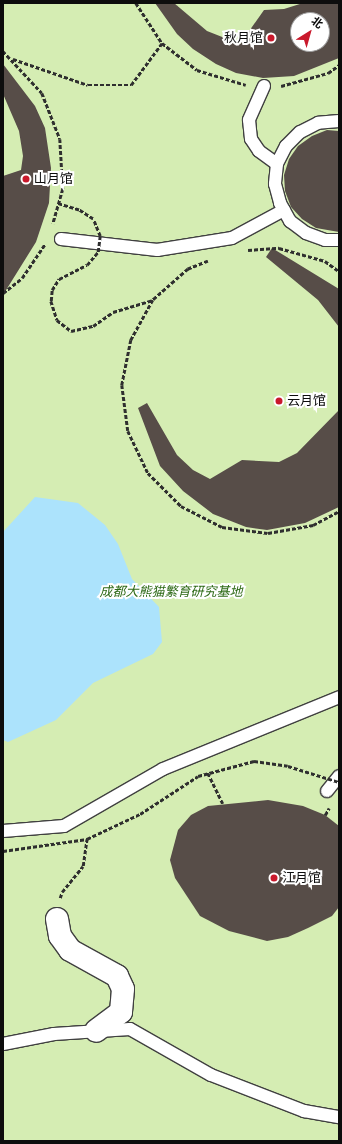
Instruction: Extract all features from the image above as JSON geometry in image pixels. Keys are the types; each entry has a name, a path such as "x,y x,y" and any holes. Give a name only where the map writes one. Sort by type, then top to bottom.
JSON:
{"street":[{"path":"56,919 60,936 70,950 117,976 123,989 121,1012 96,1031"}],"lane":[{"path":"264,86 249,120 251,139 259,151 277,164"},
{"path":"339,121 318,123 300,132 286,146 277,164 275,184 284,210 290,221 306,233 325,240 339,240"},
{"path":"55,238 157,250 232,238 284,210"},
{"path":"3,832 64,826 163,769 339,697"},
{"path":"327,791 339,776"},
{"path":"3,1044 54,1034 130,1029 211,1075 304,1111 339,1117"}],"path":[{"path":"136,3 162,43 197,70 240,85 285,86 328,73 339,65"},
{"path":"13,59 88,86 131,85 162,43"},
{"path":"3,51 13,59 42,93 60,139 63,189 52,231"},
{"path":"59,204 79,210 93,219 100,236 98,252 87,265 59,279 52,290 51,301 56,320 71,331 93,326 113,312 153,300"},
{"path":"3,293 22,278 55,238"},
{"path":"244,250 279,248 325,261 339,271"},
{"path":"216,257 188,270 153,300 131,340 122,385 128,431 148,473 181,506 222,526 268,533 313,525 339,511"},
{"path":"3,851 87,839 140,814 208,773 254,761 288,766 339,782"},
{"path":"208,773 223,804"},
{"path":"56,919 62,892 83,866 87,839"}],"green space":[{"name":"成都大熊猫繁育研究基地","path":"3,3 339,3 339,1141 3,1141"}],"water":[{"path":"35,497 78,503 105,525 118,544 132,579 159,607 162,642 153,654 93,683 56,720 8,742 3,740 3,532"}],"building":[{"name":"秋月馆","path":"155,3 174,3 207,31 240,44 264,10 284,9 303,3 339,3 339,58 294,76 263,78 236,73 216,64 193,49 177,34"},
{"name":"山月馆","path":"3,64 35,106 45,128 51,168 49,203 36,242 3,295 3,176 21,170 23,156 19,131 3,94"},
{"path":"327,130 339,131 339,232 316,228 302,219 291,207 285,191 284,175 289,159 298,146 312,136"},
{"path":"272,248 339,289 339,327 318,300 266,257"},
{"path":"147,403 177,455 193,470 210,479 242,460 279,462 297,453 339,410 339,507 305,523 267,530 246,527 213,514 183,491 160,466 138,408"},
{"path":"268,800 303,806 325,815 339,826 339,907 332,916 308,928 288,937 267,941 229,931 200,916 175,878 170,860 178,830 191,815 208,806"}],"place":[{"name":"秋月馆","path":"271,38"},
{"name":"山月馆","path":"26,179"},
{"name":"云月馆","path":"279,401"},
{"name":"江月馆","path":"274,878"}]}
